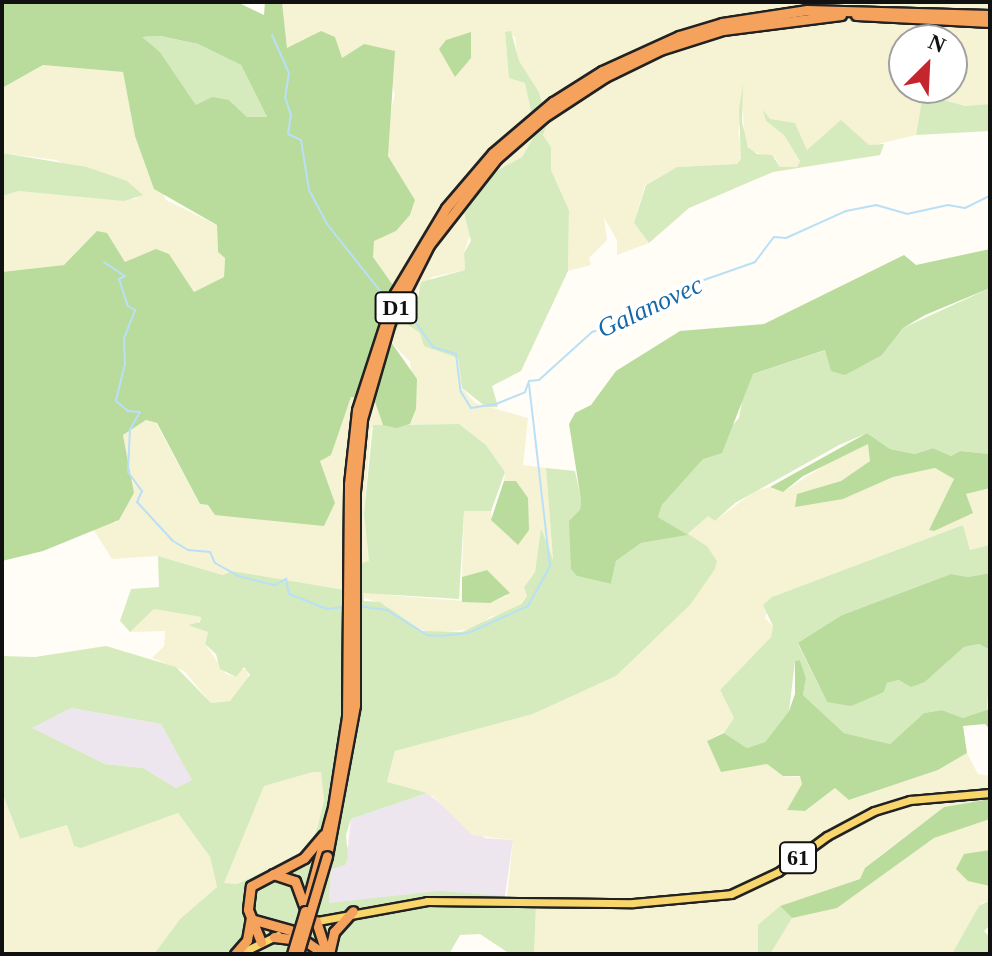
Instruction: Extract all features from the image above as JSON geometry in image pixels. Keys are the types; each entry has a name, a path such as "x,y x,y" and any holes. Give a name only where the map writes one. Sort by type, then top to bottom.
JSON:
{"highway":[{"name":"D1","path":"298,954 348,761 354,678 350,465 364,392 395,293 436,228 511,141 554,105 637,53 732,21 830,9 990,15"},
{"name":"D1","path":"554,105 640,59 743,25 853,15 990,22"},
{"name":"D1","path":"292,954 324,855 354,678"},
{"path":"237,954 247,940 251,918 249,890 267,874 304,858 328,829"},
{"path":"267,874 295,881 305,911"},
{"path":"327,954 334,932 353,911"},
{"path":"251,918 290,930"},
{"path":"251,918 261,942"},
{"path":"316,921 327,954"},
{"path":"274,937 305,941 327,954"}],"main road":[{"name":"61","path":"237,954 316,921 353,911 427,901 633,903 718,896 757,884 847,823 874,811 910,800 990,793"}],"shaded area":[{"path":"282,2 990,2 990,104 965,106 958,104 968,104 968,24 888,24 888,104 921,104 916,135 869,146 838,125 807,151 789,123 766,121 785,135 800,161 797,167 780,167 776,159 751,151 744,137 743,108 738,132 743,152 737,164 677,167 645,185 634,223 649,243 617,255 617,240 604,218 607,240 589,258 591,265 568,271 569,210 551,170 551,147 543,135 548,120 539,91 518,61 515,37 505,32 509,77 526,83 536,133 522,157 493,173 464,252 465,270 432,277 418,290 417,304 407,305 373,257 373,241 396,231 410,215 415,200 388,156 387,127 395,94 380,50 364,44 342,58 287,49"},
{"path":"43,65 123,72 135,136 166,200 217,225 218,252 225,257 224,277 194,292 169,254 125,262 107,233 64,265 2,272 2,196 19,191 139,199 56,160 2,153 2,88"},
{"path":"399,319 458,358 462,388 475,403 528,418 523,465 546,468 553,562 541,528 535,572 524,586 527,596 514,610 490,617 475,629 429,633 400,620 386,605 344,591 232,571 224,575 158,556 112,559 93,529 108,520 116,523 134,494 123,435 146,420 156,423 200,504 324,526 335,503 320,461 331,454 351,397 375,402 383,425 371,428 364,514 369,561 387,595 489,603 507,596 487,570 462,577 464,510 491,511 492,520 516,481 504,481 505,472 486,445 458,424 410,424 416,409 410,362 391,342"},
{"path":"869,444 870,461 841,481 798,494 799,501 843,499 893,477 935,468 954,479 930,529 965,494 990,488 990,545 970,550 963,525 772,597 765,618 773,626 771,637 720,690 734,718 733,727 707,741 767,764 783,776 801,777 802,784 788,810 805,811 835,788 850,800 938,770 967,753 978,774 990,776 990,799 944,807 877,858 860,879 780,906 758,926 758,954 534,954 536,907 506,906 513,840 472,835 433,796 387,783 395,751 533,714 616,676 690,605 717,561 707,546 688,535 708,515 715,521 755,491 770,487 783,492 847,451"},
{"path":"154,609 201,617 196,627 208,632 205,644 226,674 236,677 239,668 247,670 249,680 230,701 211,703 184,671 152,658 164,646 165,631 130,632"},
{"path":"71,708 161,724 193,780 176,788 143,768 105,764 31,728"},
{"path":"322,772 324,800 314,841 295,857 237,884 223,883 264,786"},
{"path":"2,792 20,839 67,825 74,846 80,847 178,813 210,857 217,887 180,919 154,954 2,954"},
{"path":"427,793 485,838 513,840 505,896 329,903 331,868 348,846 351,819"},
{"path":"990,819 990,900 982,903 952,954 770,954 781,929 795,915 837,908 934,838"}],"green space":[{"path":"2,2 237,2 264,15 265,2 282,2 287,48 321,31 335,37 342,58 364,44 395,51 388,156 415,200 410,215 396,231 374,241 373,257 407,305 391,342 417,379 416,409 410,424 396,428 383,425 375,402 351,397 331,455 320,461 335,503 324,526 215,515 208,505 200,504 157,423 146,420 123,435 134,493 119,520 43,551 2,561 2,272 64,265 97,231 107,233 125,262 156,249 169,254 194,292 224,277 225,258 218,252 217,225 154,189 135,136 123,72 43,65 2,88","holes":["160,36 198,44 241,65 267,117 247,117 229,100 212,97 196,105 160,52 142,37"]},
{"path":"511,31 519,61 539,92 548,121 543,135 551,147 551,170 569,210 568,271 521,371 492,386 498,407 486,407 462,388 458,358 424,346 420,333 399,319 407,305 417,303 421,282 465,270 464,253 471,241 464,212 493,173 522,157 536,133 525,83 509,78 505,32"},
{"path":"471,32 471,58 455,77 439,49 446,40"},
{"path":"159,36 198,44 241,65 267,117 247,117 229,100 196,105 160,52 141,37"},
{"path":"743,84 742,122 748,147 757,154 772,155 780,167 797,167 800,161 784,135 766,121 763,110 770,119 795,123 807,150 841,120 869,145 884,144 880,155 773,172 689,208 649,243 634,223 646,185 677,167 737,164 741,158 739,110"},
{"path":"921,104 990,104 990,131 916,135"},
{"path":"2,153 87,167 127,181 143,195 124,201 19,191 2,196"},
{"path":"990,249 990,288 925,315 903,328 882,355 845,375 831,371 825,350 753,374 722,453 703,459 662,505 658,517 688,535 641,543 616,561 611,584 577,576 571,569 569,521 580,510 581,500 569,424 575,413 591,405 616,371 680,331 764,324 904,255 916,265"},
{"path":"990,288 990,454 960,451 951,456 933,448 915,454 890,449 867,433 839,445 735,503 715,521 708,516 688,534 707,546 717,561 715,569 690,605 616,676 533,714 395,751 387,782 427,793 351,819 346,835 348,858 345,865 331,869 329,903 439,891 505,896 506,906 536,906 534,954 510,954 480,934 460,935 449,954 154,954 180,919 217,887 210,857 178,813 81,848 74,846 67,825 20,839 2,792 2,656 35,657 106,646 176,667 211,703 230,701 250,675 244,667 236,677 220,669 216,654 205,644 208,632 188,625 200,622 201,617 154,609 130,632 120,621 131,589 159,587 158,556 223,575 232,571 362,593 362,563 369,561 364,514 373,425 459,424 486,445 505,472 491,511 464,511 459,599 363,593 364,601 380,602 422,631 462,632 521,604 527,596 524,587 535,572 541,528 553,560 546,468 575,471 581,499 577,576 611,584 616,561 641,543 687,535 658,517 662,505 739,418 745,385 753,374 826,350 882,355 903,328","holes":["71,708 161,724 192,780 176,788 143,768 105,764 32,728","321,772 324,800 314,841 295,857 237,884 224,883 264,786"]},
{"path":"867,433 890,449 915,454 933,448 951,456 960,451 990,454 990,488 966,494 973,513 934,531 929,530 954,479 935,468 893,477 843,499 795,507 797,494 841,481 870,461 868,444 803,476 783,492 770,487"},
{"path":"504,481 516,481 528,498 529,530 518,545 491,520"},
{"path":"963,525 970,550 990,545 990,573 968,577 951,574 842,615 798,644 827,702 884,692 887,683 899,680 925,682 964,647 979,644 990,650 987,713 963,718 942,710 924,713 890,744 844,733 803,695 806,678 800,660 795,661 789,711 765,742 747,748 724,733 734,718 720,690 771,637 773,626 763,605 772,597"},
{"path":"487,570 510,593 490,603 462,602 462,577"},
{"path":"990,573 990,650 979,644 964,647 925,682 911,687 899,680 887,683 884,692 851,706 827,702 798,643 842,615 951,574 968,577"},
{"path":"800,660 806,678 803,695 844,733 890,744 924,713 942,710 963,718 990,709 990,729 985,724 963,726 967,753 938,770 849,800 835,788 805,811 787,810 802,784 800,776 783,776 767,764 721,772 707,741 724,733 747,748 765,742 789,711 795,694 795,661"},
{"path":"990,799 990,819 934,838 837,908 792,918 780,906 860,879 865,868 944,807"},
{"path":"990,850 990,886 968,881 956,869 964,854"},
{"path":"990,900 990,925 984,931 990,937 990,954 952,954 979,906"},
{"path":"780,906 792,918 770,954 758,954 758,925"}],"waterway":[{"name":"Galanovec","path":"272,35 289,73 285,97 291,115 288,134 301,140 309,190 327,224 389,302"},
{"name":"Galanovec","path":"399,312 409,313 433,347 456,354 461,392 471,408 496,404 525,392 529,381 539,380 592,332 631,320 661,295 755,262 774,237 786,238 846,211 876,205 907,214 948,205 965,208 990,196"},
{"path":"104,262 125,276 119,279 128,306 135,310 124,338 125,364 116,401 128,411 140,412 130,429 128,472 142,491 137,502 173,541 188,550 210,552 215,563 238,576 275,585 286,579 289,594 327,609 344,607"},
{"path":"358,606 387,610 427,635 440,636 468,633 528,606 550,566 529,384"}]}
